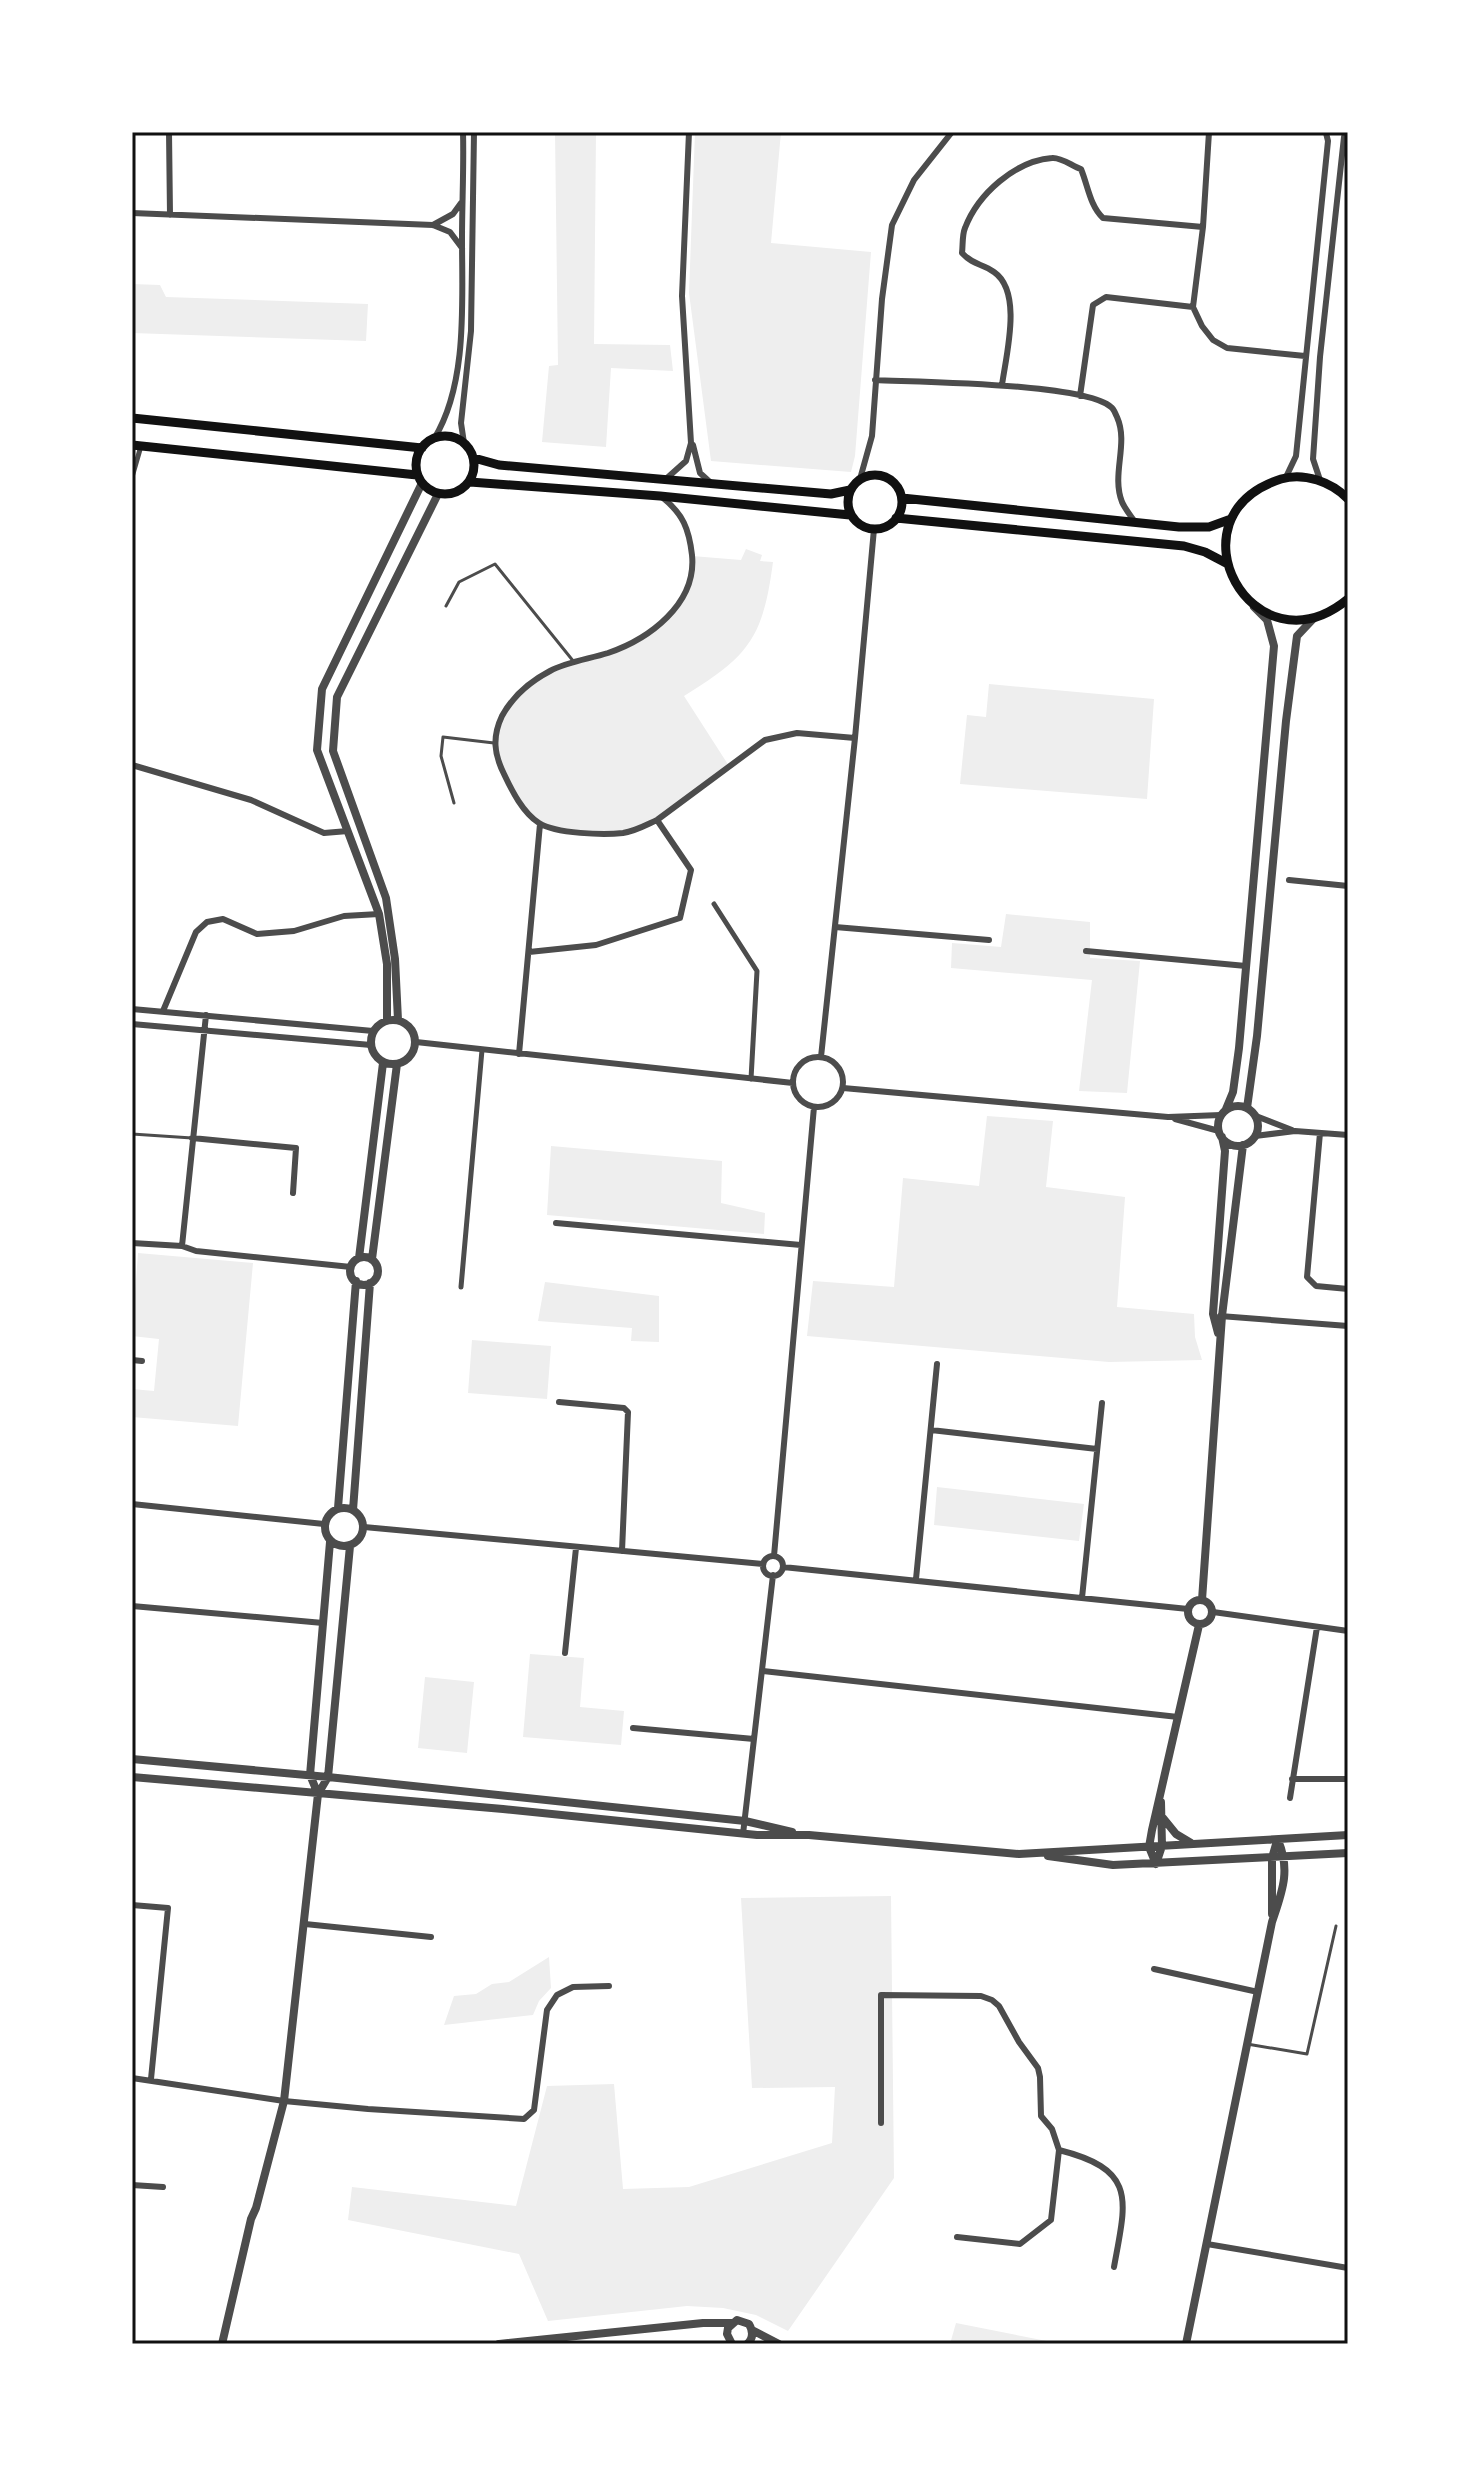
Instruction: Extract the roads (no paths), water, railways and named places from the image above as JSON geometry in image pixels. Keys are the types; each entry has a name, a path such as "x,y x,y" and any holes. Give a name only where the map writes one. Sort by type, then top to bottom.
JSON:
{"main road":[{"path":"132,418 422,448"},
{"path":"136,445 420,479 438,494 456,493 470,482 474,458 464,443 447,436 434,439 422,448 417,457 420,479"},
{"path":"474,458 499,465 714,485 831,494 850,490"},
{"path":"874,475 889,479 899,491 902,498 896,518 886,527 874,529 860,525 850,515 850,490 860,479 874,475"},
{"path":"1348,499 1320,480 1286,477 1263,485 1244,499 1231,519 1225,540 1226,563 1235,585 1251,604 1269,615 1291,620 1313,619 1332,612 1348,599"},
{"path":"470,482 660,496 850,515"},
{"path":"902,498 1179,527 1209,527 1231,519"},
{"path":"896,518 1184,546 1226,563"}],"street":[{"path":"169,132 170,215"},
{"path":"434,439 447,417 454,391 461,329 463,132"},
{"path":"464,443 461,423 471,331 474,132"},
{"path":"689,132 682,296 691,433 700,473 714,485"},
{"path":"860,479 872,436 886,254 892,225 914,180 952,132"},
{"path":"1209,132 1203,227 1193,307 1213,340 1227,348 1305,356"},
{"path":"1320,480 1313,459 1320,357 1346,136 1335,138 1326,132"},
{"path":"1286,477 1296,456 1328,141 1326,132"},
{"path":"1002,385 1011,307 1008,287 994,271 971,263 962,253 964,229 999,181 1029,163 1055,157 1081,169 1094,209 1103,218 1203,227"},
{"path":"433,225 453,214 463,198"},
{"path":"132,213 433,225 450,232 462,248"},
{"path":"1080,396 1093,305 1097,300 1106,297 1193,307"},
{"path":"875,380 1002,385 1080,396 1113,408 1119,422 1119,489 1122,502 1135,522"},
{"path":"666,479 686,461 691,433"},
{"path":"132,477 136,445"},
{"path":"387,1020 387,964 379,914 317,750 322,689 420,479"},
{"path":"398,1020 395,959 386,898 333,751 337,697 438,494"},
{"path":"660,496 678,510 688,526 693,569 687,588 675,609 648,634 610,652 552,670 526,685 502,717 494,743 513,791 540,824 583,833 622,833 640,829 657,820 765,740 797,733 855,738"},
{"path":"821,1057 874,529"},
{"path":"1202,1600 1220,1341 1218,1315 1225,1151 1221,1134 1224,1112 1233,1092 1274,646 1267,620 1251,604"},
{"path":"1247,1108 1257,1036 1295,650 1297,636 1313,619"},
{"path":"132,765 251,800 324,833 348,831"},
{"path":"529,952 596,945 680,918 691,870 657,820"},
{"path":"519,1054 540,824"},
{"path":"1289,880 1348,886"},
{"path":"714,904 757,971 751,1079"},
{"path":"163,1011 196,932 207,922 223,919 257,934 294,931 344,916 379,914"},
{"path":"835,927 989,940"},
{"path":"1086,951 1246,966"},
{"path":"132,1009 373,1031 387,1020 398,1020 409,1026 416,1042 410,1056 397,1064 383,1063"},
{"path":"182,1246 206,1015"},
{"path":"132,1024 371,1045"},
{"path":"351,1267 359,1258 383,1063 371,1045 373,1031"},
{"path":"416,1042 793,1083"},
{"path":"461,1287 482,1050"},
{"path":"821,1057 838,1066 843,1088 831,1103 814,1107 796,1095 793,1083 798,1067 804,1061 821,1057"},
{"path":"372,1259 397,1064"},
{"path":"843,1088 1168,1117 1224,1112 1237,1106 1295,1131"},
{"path":"774,1556 814,1107"},
{"path":"1255,1136 1258,1126 1256,1116"},
{"path":"1168,1117 1221,1134 1233,1145 1243,1145 1255,1136 1295,1131 1348,1135"},
{"path":"1320,1133 1307,1277 1316,1286 1348,1289"},
{"path":"192,1138 296,1148 293,1193"},
{"path":"1218,1315 1243,1145"},
{"path":"556,1223 801,1245"},
{"path":"132,1243 182,1246 196,1251 351,1267"},
{"path":"353,1510 370,1283 378,1273 372,1259 359,1258"},
{"path":"338,1508 356,1281 351,1267"},
{"path":"356,1281 370,1283"},
{"path":"1218,1315 1348,1326"},
{"path":"132,1360 142,1361"},
{"path":"916,1579 937,1364"},
{"path":"559,1402 624,1408 628,1412 622,1551"},
{"path":"1082,1598 1102,1403"},
{"path":"931,1430 1097,1449"},
{"path":"132,1504 324,1524"},
{"path":"338,1508 353,1510 362,1519 364,1527 361,1537 350,1546 337,1546 330,1542 324,1524 327,1516 338,1508"},
{"path":"364,1527 763,1564"},
{"path":"318,1794 310,1775 330,1542"},
{"path":"222,2344 251,2219 284,2101 318,1794 328,1777 350,1546"},
{"path":"565,1653 576,1548"},
{"path":"774,1556 780,1558 783,1567 780,1573 773,1575 766,1572 763,1564 767,1558 774,1556"},
{"path":"783,1567 1188,1609"},
{"path":"743,1834 773,1575"},
{"path":"1199,1625 1189,1617 1188,1609 1193,1602 1202,1600 1209,1604 1213,1612"},
{"path":"132,1606 323,1623"},
{"path":"1199,1625 1207,1623 1213,1612"},
{"path":"1213,1612 1348,1631"},
{"path":"1156,1864 1149,1847 1199,1625"},
{"path":"1290,1798 1317,1627"},
{"path":"763,1671 1178,1717"},
{"path":"633,1728 754,1739"},
{"path":"132,1759 745,1821 809,1835"},
{"path":"132,1777 503,1809 743,1834 809,1835 1039,1854 1113,1865 1348,1853"},
{"path":"1292,1779 1348,1779"},
{"path":"1156,1864 1162,1846 1161,1795"},
{"path":"1162,1816 1176,1834 1195,1845"},
{"path":"1039,1854 1348,1835"},
{"path":"1186,2344 1272,1922 1283,1890 1285,1857 1278,1840"},
{"path":"1272,1922 1272,1858 1278,1840"},
{"path":"132,1905 168,1908 151,2079"},
{"path":"305,1924 431,1937"},
{"path":"1154,1969 1258,1992"},
{"path":"132,2078 284,2101 524,2119 531,2116 534,2110 547,2010 557,1995 573,1987 609,1986"},
{"path":"881,2123 881,1995 981,1996 999,2006 1013,2033 1038,2068 1041,2116 1052,2129 1059,2150 1051,2220 1020,2244 957,2237"},
{"path":"1059,2150 1086,2157 1109,2171 1122,2190 1124,2209 1114,2267"},
{"path":"132,2185 163,2187"},
{"path":"1207,2244 1348,2268"},
{"path":"499,2344 744,2321 752,2330 778,2343"},
{"path":"707,2323 727,2334 732,2344"},
{"path":"727,2334 732,2323"},
{"path":"752,2330 748,2343 778,2343"}],"lane":[{"path":"446,606 459,582 495,564 574,662"},
{"path":"454,803 441,756 443,737 494,743"},
{"path":"132,1134 192,1138"},
{"path":"1247,2044 1307,2054 1336,1926"}]}
